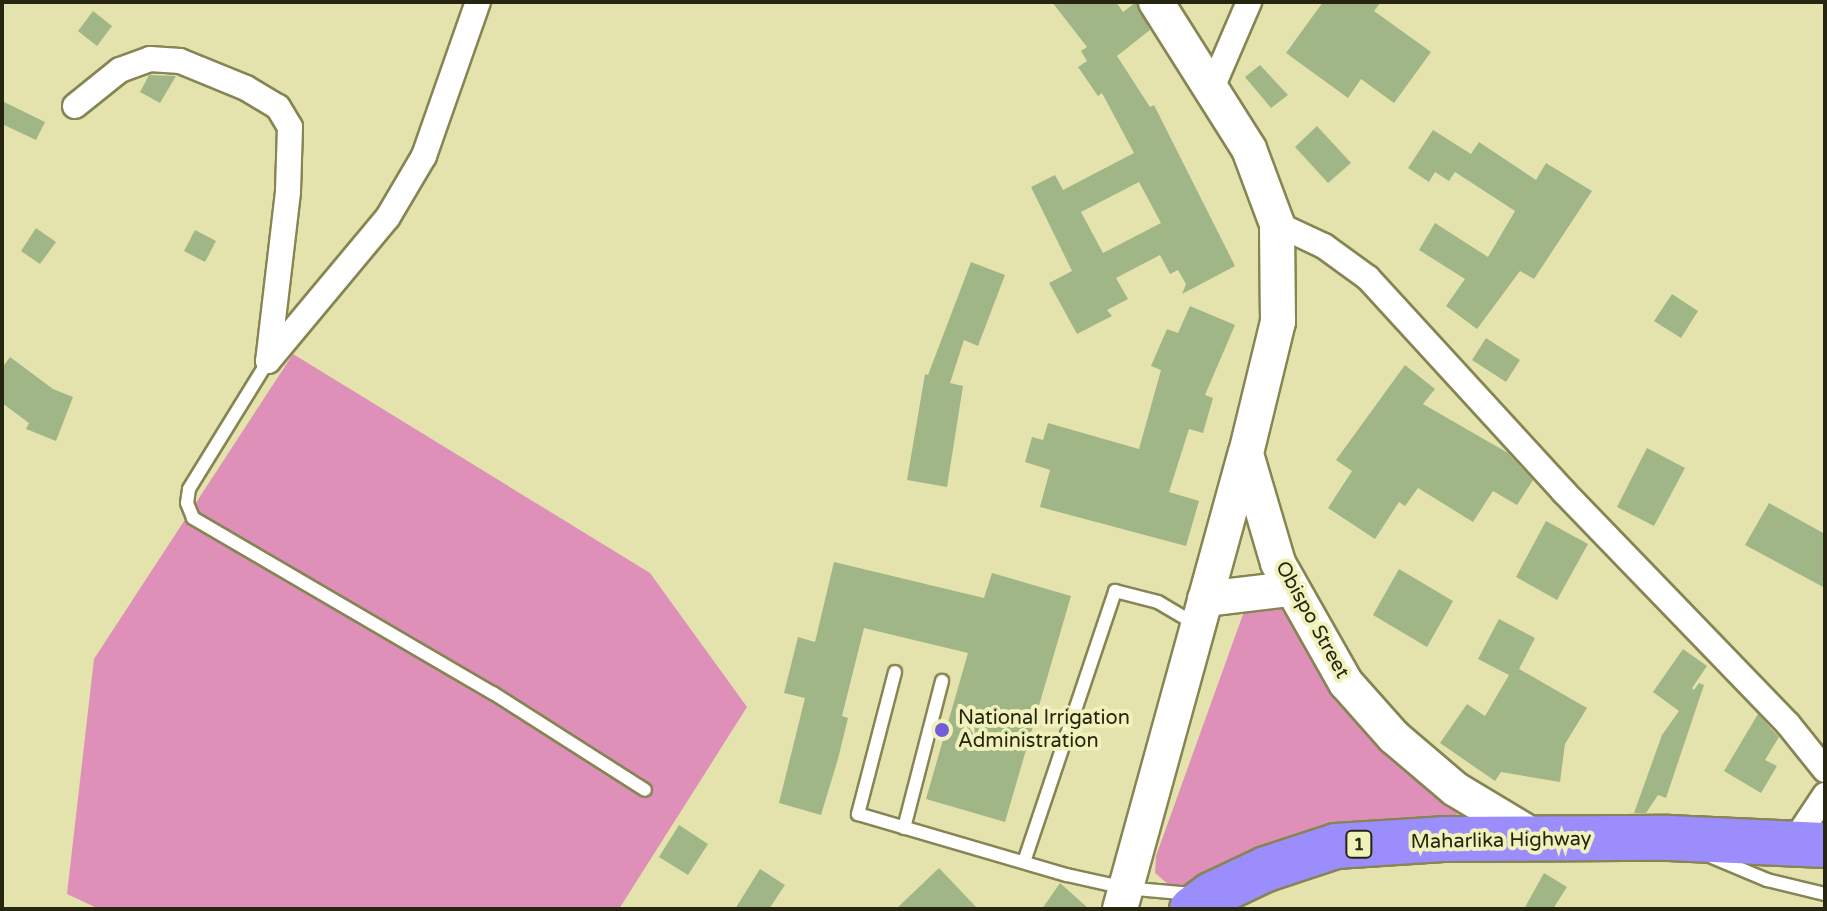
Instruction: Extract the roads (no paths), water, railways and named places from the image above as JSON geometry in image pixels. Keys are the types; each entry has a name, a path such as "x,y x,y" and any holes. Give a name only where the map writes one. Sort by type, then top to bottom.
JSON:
{"highway":[{"name":"Maharlika Highway","path":"1202,902 1266,869 1336,846 1443,839 1541,841 1669,838 1809,844"}],"street":[{"path":"268,361 388,217 424,156 478,2"},
{"name":"Obispo Street","path":"1122,898 1246,453 1278,322 1277,224 1249,149 1156,2"},
{"path":"1212,88 1249,2"},
{"path":"75,106 120,70 150,59 180,61 246,88 278,107 290,127 288,192 268,361"},
{"path":"1277,224 1324,246 1368,278 1564,492 1788,724 1825,770"},
{"name":"Obispo Street","path":"1246,453 1278,563 1346,683 1394,737 1455,789 1541,841"},
{"path":"1202,612 1290,589"},
{"path":"1809,844 1825,795"}],"lane":[{"path":"268,361 189,489 187,503 193,518 493,693 645,790"},
{"path":"1024,862 1115,591 1202,612"},
{"path":"895,672 858,814 1024,862 1122,898 1202,902"},
{"path":"904,828 942,681"},
{"path":"1669,838 1767,880 1825,894"}],"place":[{"name":"National Irrigation Administration","path":"942,730"}]}
